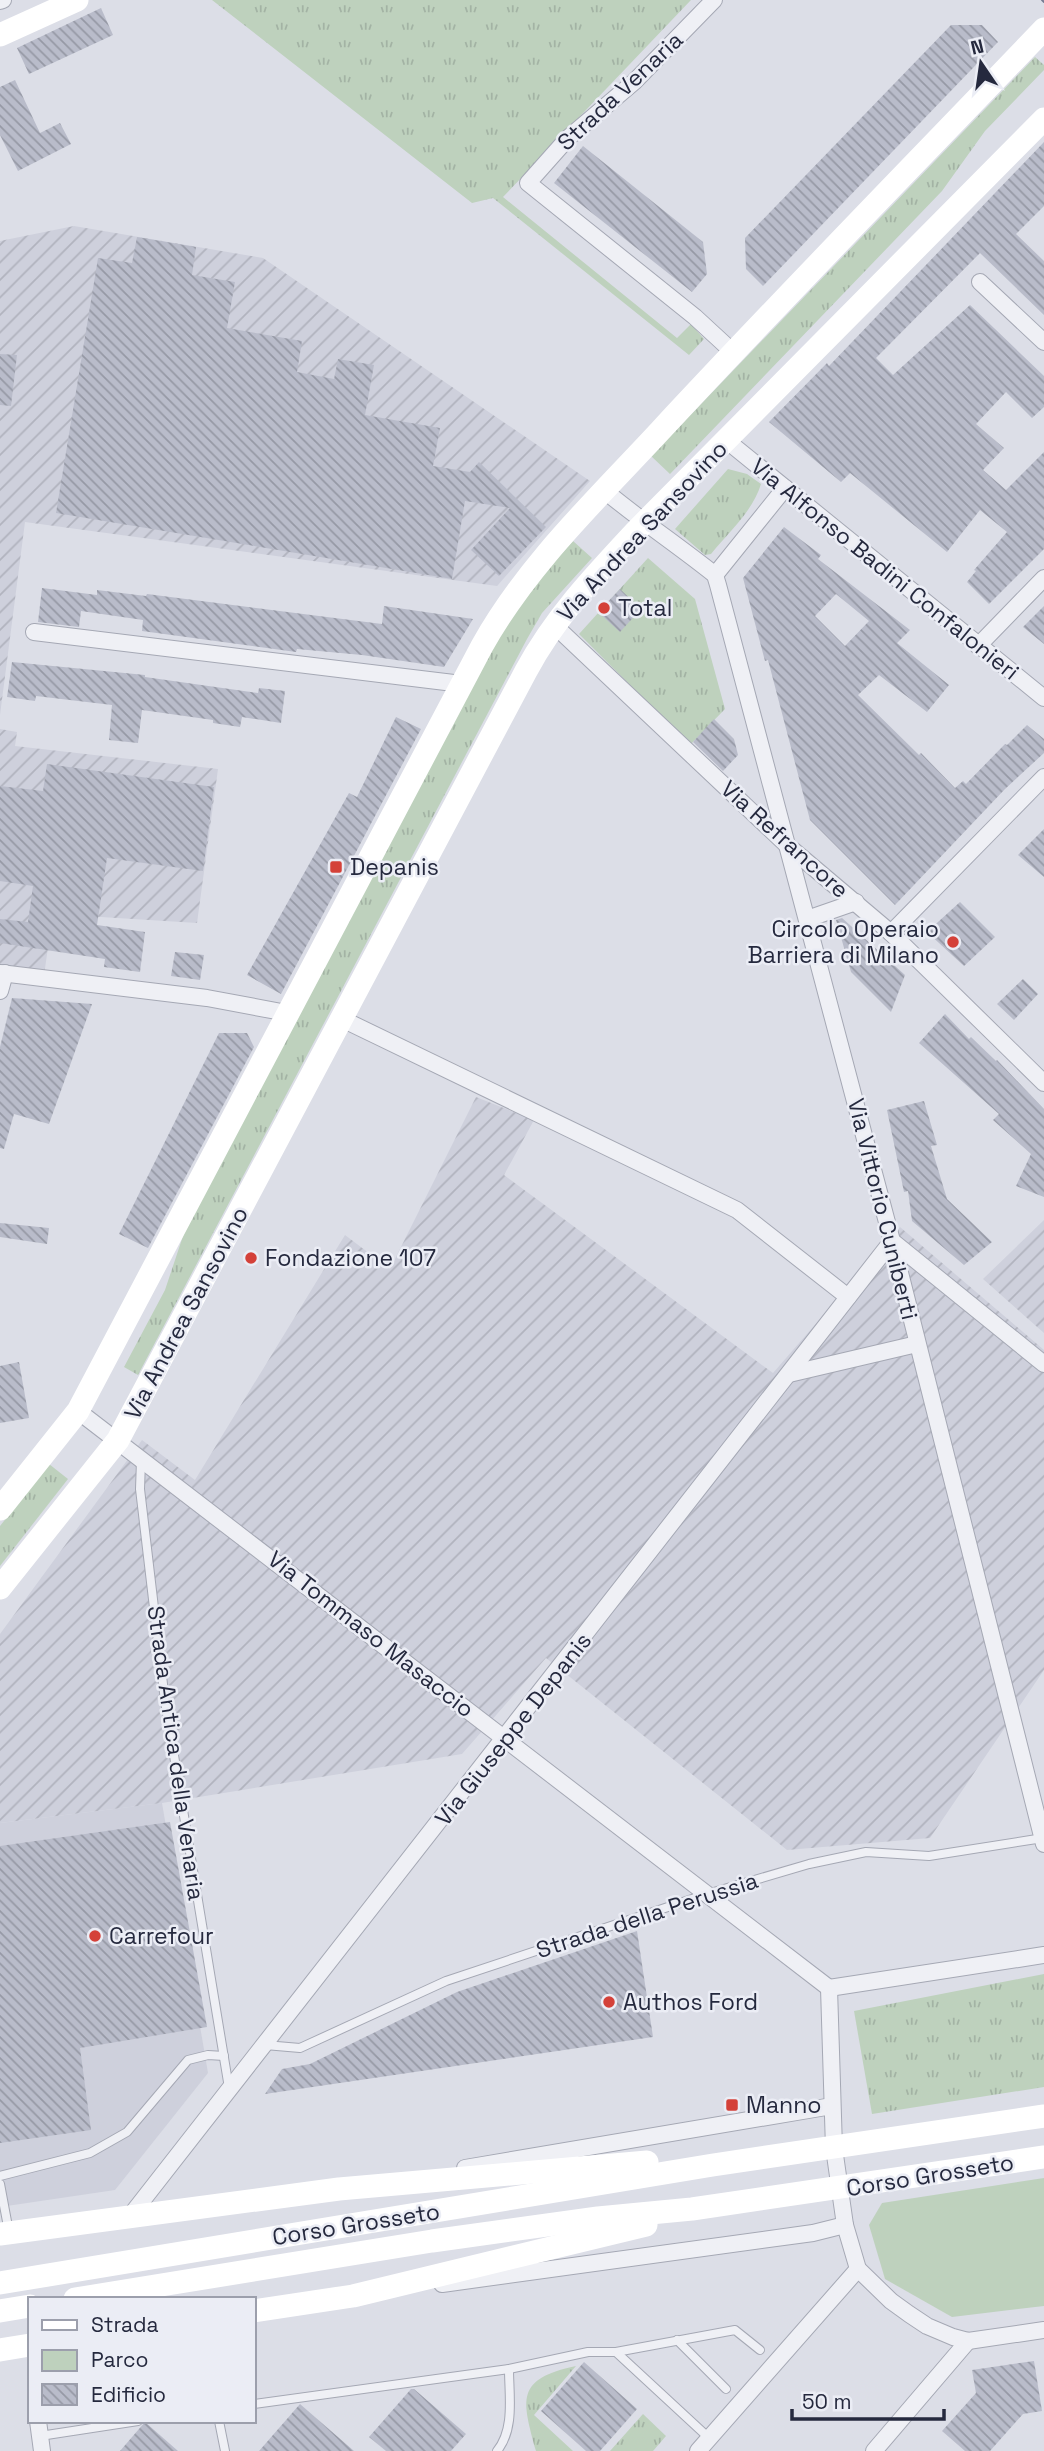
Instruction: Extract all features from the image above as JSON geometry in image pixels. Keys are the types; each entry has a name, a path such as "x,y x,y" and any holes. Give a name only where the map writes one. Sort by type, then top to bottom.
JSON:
{"main road":[{"path":"0,34 77,0"},
{"path":"0,1509 78,1411 492,628 523,583 734,353 1044,29"},
{"name":"Via Andrea Sansovino","path":"0,1588 118,1440 526,671 554,625 582,590 644,523 1044,119"},
{"name":"Corso Grosseto","path":"0,2283 713,2165 1044,2116"},
{"name":"Corso Grosseto","path":"87,2297 432,2241 598,2218 692,2209 1044,2157"},
{"name":"Corso Grosseto","path":"4,2233 339,2189 657,2161 713,2165"},
{"name":"Corso Grosseto","path":"256,2311 353,2296 642,2226 692,2209"},
{"path":"0,2311 28,2306"},
{"path":"0,2350 28,2351"}],"street":[{"name":"Strada Venaria","path":"714,0 634,82 568,138 528,183 695,317 734,353"},
{"path":"980,282 1044,342"},
{"name":"Via Alfonso Badini Confalonieri","path":"726,440 1044,698"},
{"path":"605,491 715,575 785,488"},
{"name":"Via Vittorio Cuniberti","path":"715,575 892,1241 1043,1841"},
{"path":"978,646 1044,578"},
{"name":"Via Refrancore","path":"554,625 788,846 891,933 1044,1083"},
{"path":"34,632 462,684"},
{"path":"891,933 1044,777"},
{"path":"807,919 856,902"},
{"path":"0,991 3,973 207,998 287,1013"},
{"path":"342,1019 737,1210 848,1297"},
{"path":"892,1241 1044,1364"},
{"name":"Via Giuseppe Depanis","path":"131,2215 892,1241"},
{"path":"789,1374 917,1344"},
{"name":"Via Tommaso Masaccio","path":"78,1411 829,1988"},
{"path":"1044,1955 829,1988 834,2148 845,2225 858,2270 891,2301 928,2326 968,2341 1044,2330"},
{"name":"Corso Grosseto","path":"339,2189 832,2106"},
{"name":"Corso Grosseto","path":"353,2296 813,2233 845,2225"},
{"path":"698,2451 858,2270"},
{"path":"874,2451 968,2341"}],"lane":[{"name":"Strada Antica della Venaria","path":"141,1458 140,1489 165,1701 230,2090"},
{"name":"Strada della Perussia","path":"265,2045 300,2048 446,1982 707,1894 809,1864 866,1852 929,1856 1043,1841"},
{"path":"0,2176 90,2153 127,2132 187,2060 208,2055 224,2056"},
{"path":"0,2184 4,2233"},
{"path":"256,2404 509,2369 588,2352 616,2352 735,2330 760,2350"},
{"path":"677,2340 726,2389"},
{"path":"616,2352 709,2438"},
{"path":"497,2451 505,2442 509,2426 509,2369"},
{"path":"40,2436 125,2423"},
{"path":"219,2423 225,2451"}],"shaded area":[{"path":"74,226 263,258 590,481 497,586 25,522 0,715 0,241"},
{"path":"0,729 17,732 15,746 218,769 197,923 53,914 44,975 0,969"},
{"path":"476,1097 534,1120 504,1175 773,1373 900,1227 1044,1350 1044,1670 930,1838 787,1850 546,1658 462,1754 162,1803 0,1823 0,1634 142,1440 195,1480 345,1235 390,1269"},
{"path":"1044,1220 1044,1333 983,1279"},
{"name":"Carrefour","path":"162,1803 208,2073 115,2190 0,2207 0,1823"}],"green space":[{"path":"212,0 691,0 503,197 677,338 691,324 704,339 689,355 493,198 472,203"},
{"path":"1035,57 1044,65 1044,70 985,131 942,191 670,474 651,456"},
{"path":"728,469 747,474 761,484 739,521 711,554 705,555 675,529"},
{"path":"573,541 592,558 542,613 527,639 138,1375 124,1367 165,1290 184,1233 508,619 521,599"},
{"path":"648,558 695,599 725,709 690,745 579,634"},
{"path":"49,1464 68,1479 0,1566 0,1526"},
{"path":"1044,1974 1044,2087 872,2114 854,2011"},
{"path":"1044,2178 1044,2306 952,2317 885,2279 869,2225 882,2203"},
{"path":"576,2366 534,2415 573,2451 536,2451 526,2405 528,2394 542,2377"},
{"path":"643,2414 666,2436 653,2451 610,2451"}],"building":[{"path":"101,8 113,35 29,74 17,48"},
{"path":"951,25 982,25 998,42 763,286 746,269 745,238"},
{"path":"15,80 40,133 60,123 71,144 18,171 0,135 0,87"},
{"path":"1044,142 1044,206 1016,234 1044,261 1044,315 980,253 876,358 893,375 970,305 1044,376 1044,407 1032,418 1006,392 976,424 1004,448 983,470 1006,490 1044,452 1044,549 989,604 967,582 1007,532 980,510 947,552 850,473 841,482 769,422 827,363 829,366"},
{"path":"583,146 703,242 707,274 692,292 554,183"},
{"path":"137,237 196,247 192,275 235,282 227,328 302,341 297,372 334,379 338,359 374,365 365,415 440,428 433,466 470,472 479,462 546,527 499,576 471,550 510,508 465,501 452,579 56,513 98,258 132,263"},
{"path":"0,354 17,355 11,406 0,405"},
{"path":"784,527 821,555 818,559 910,630 897,643 949,685 927,712 879,675 858,695 955,788 963,781 966,784 1027,725 1044,739 1044,753 1005,789 895,905 810,820 768,660 765,661 743,578","holes":["836,594 869,621 845,646 815,616"]},
{"path":"42,588 97,595 97,590 147,594 382,624 384,606 473,619 444,667 362,655 297,649 296,652 142,631 143,620 81,611 79,627 38,622"},
{"path":"620,589 641,609 620,632 598,612"},
{"path":"1044,606 1044,644 1023,627"},
{"path":"12,662 145,675 258,693 259,688 285,691 281,723 242,717 240,727 213,723 213,720 142,710 138,743 109,740 112,705 36,696 35,701 7,697"},
{"path":"396,717 421,729 281,994 247,975 349,793 357,797"},
{"path":"714,719 734,739 738,755 723,771 693,742"},
{"path":"47,764 214,787 203,871 107,858 97,925 145,932 140,972 104,967 105,959 0,943 0,919 28,922 33,886 0,881 0,786 43,791"},
{"path":"1044,829 1044,877 1018,855"},
{"path":"960,902 995,937 964,966 927,932"},
{"path":"842,918 905,975 891,1012 851,972 836,920"},
{"path":"175,952 204,955 200,980 171,976"},
{"path":"1023,979 1038,994 1014,1020 997,1004"},
{"path":"12,998 92,1004 49,1124 14,1114 4,1149 0,1148 0,1047"},
{"path":"945,1014 969,1039 971,1037 997,1060 1044,1109 1044,1197 1016,1186 1031,1154 993,1120 999,1114 919,1043"},
{"path":"219,1033 247,1033 254,1047 148,1248 119,1234"},
{"path":"924,1101 937,1145 931,1146 947,1199 992,1242 964,1265 912,1221 908,1191 904,1192 887,1110"},
{"path":"0,1223 49,1228 47,1244 0,1237"},
{"path":"19,1362 29,1418 0,1423 0,1366"},
{"name":"Carrefour","path":"170,1822 207,2027 80,2048 91,2130 0,2143 0,1846"},
{"path":"637,1931 653,2037 265,2094 282,2069 310,2064 457,1992"},
{"path":"1034,2361 1042,2411 1023,2414 990,2451 965,2451 942,2431 976,2393 972,2370"},
{"path":"584,2362 637,2409 600,2451 586,2451 541,2411"},
{"path":"411,2389 466,2434 451,2451 386,2451 369,2437"},
{"path":"300,2404 354,2451 259,2451"},
{"path":"146,2423 178,2451 120,2451"}],"place":[{"name":"Total","path":"604,608"},
{"name":"Depanis","path":"336,867"},
{"name":"Circolo Operaio Barriera di Milano","path":"953,942"},
{"name":"Fondazione 107","path":"251,1258"},
{"name":"Carrefour","path":"95,1936"},
{"name":"Authos Ford","path":"609,2002"},
{"name":"Manno","path":"732,2105"}]}
